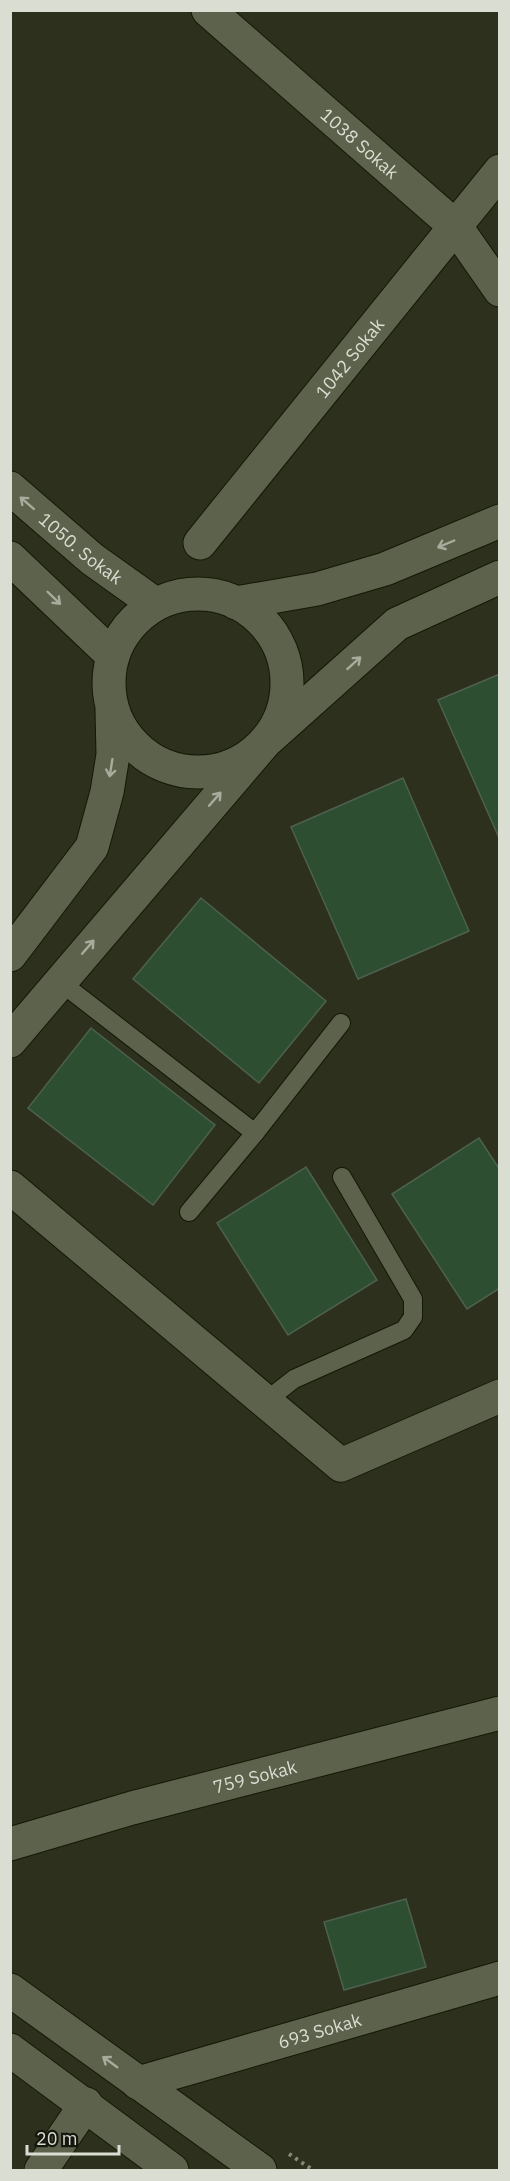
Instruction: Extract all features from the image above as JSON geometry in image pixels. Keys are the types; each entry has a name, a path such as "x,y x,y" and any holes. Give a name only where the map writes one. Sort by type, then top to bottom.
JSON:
{"street":[{"name":"1038 Sokak","path":"208,10 456,227 500,290"},
{"name":"1042 Sokak","path":"200,543 500,171"},
{"name":"1050. Sokak","path":"10,488 92,559 155,604"},
{"path":"236,603 317,589 385,569 500,521"},
{"path":"10,558 113,656"},
{"path":"112,710 126,738 149,759 175,770 203,773 231,767 256,752 397,624 500,577"},
{"path":"10,955 92,847 107,792 113,755 112,710 108,679 113,656 131,623 155,604 185,594 216,595 245,606 266,625 281,649 288,677 285,705 274,731 10,1041"},
{"path":"10,1187 341,1465 500,1396"},
{"name":"759 Sokak","path":"10,1844 132,1808 500,1713"},
{"name":"693 Sokak","path":"138,2083 500,1978"},
{"path":"10,1990 260,2170"},
{"path":"10,2050 86,2104 162,2168"},
{"path":"41,2170 86,2104"}],"lane":[{"path":"59,981 255,1133"},
{"path":"189,1212 255,1133 341,1023"},
{"path":"266,1401 294,1379 404,1330 413,1317 413,1299 342,1177"}],"building":[{"path":"500,674 500,840 438,700"},
{"path":"403,778 469,931 358,979 291,827"},
{"path":"201,898 326,1001 259,1083 133,979"},
{"path":"91,1028 215,1125 153,1205 28,1108"},
{"path":"479,1138 500,1170 500,1288 467,1309 392,1194"},
{"path":"306,1167 377,1280 288,1335 217,1223"},
{"path":"406,1899 426,1967 344,1990 324,1922"}]}
